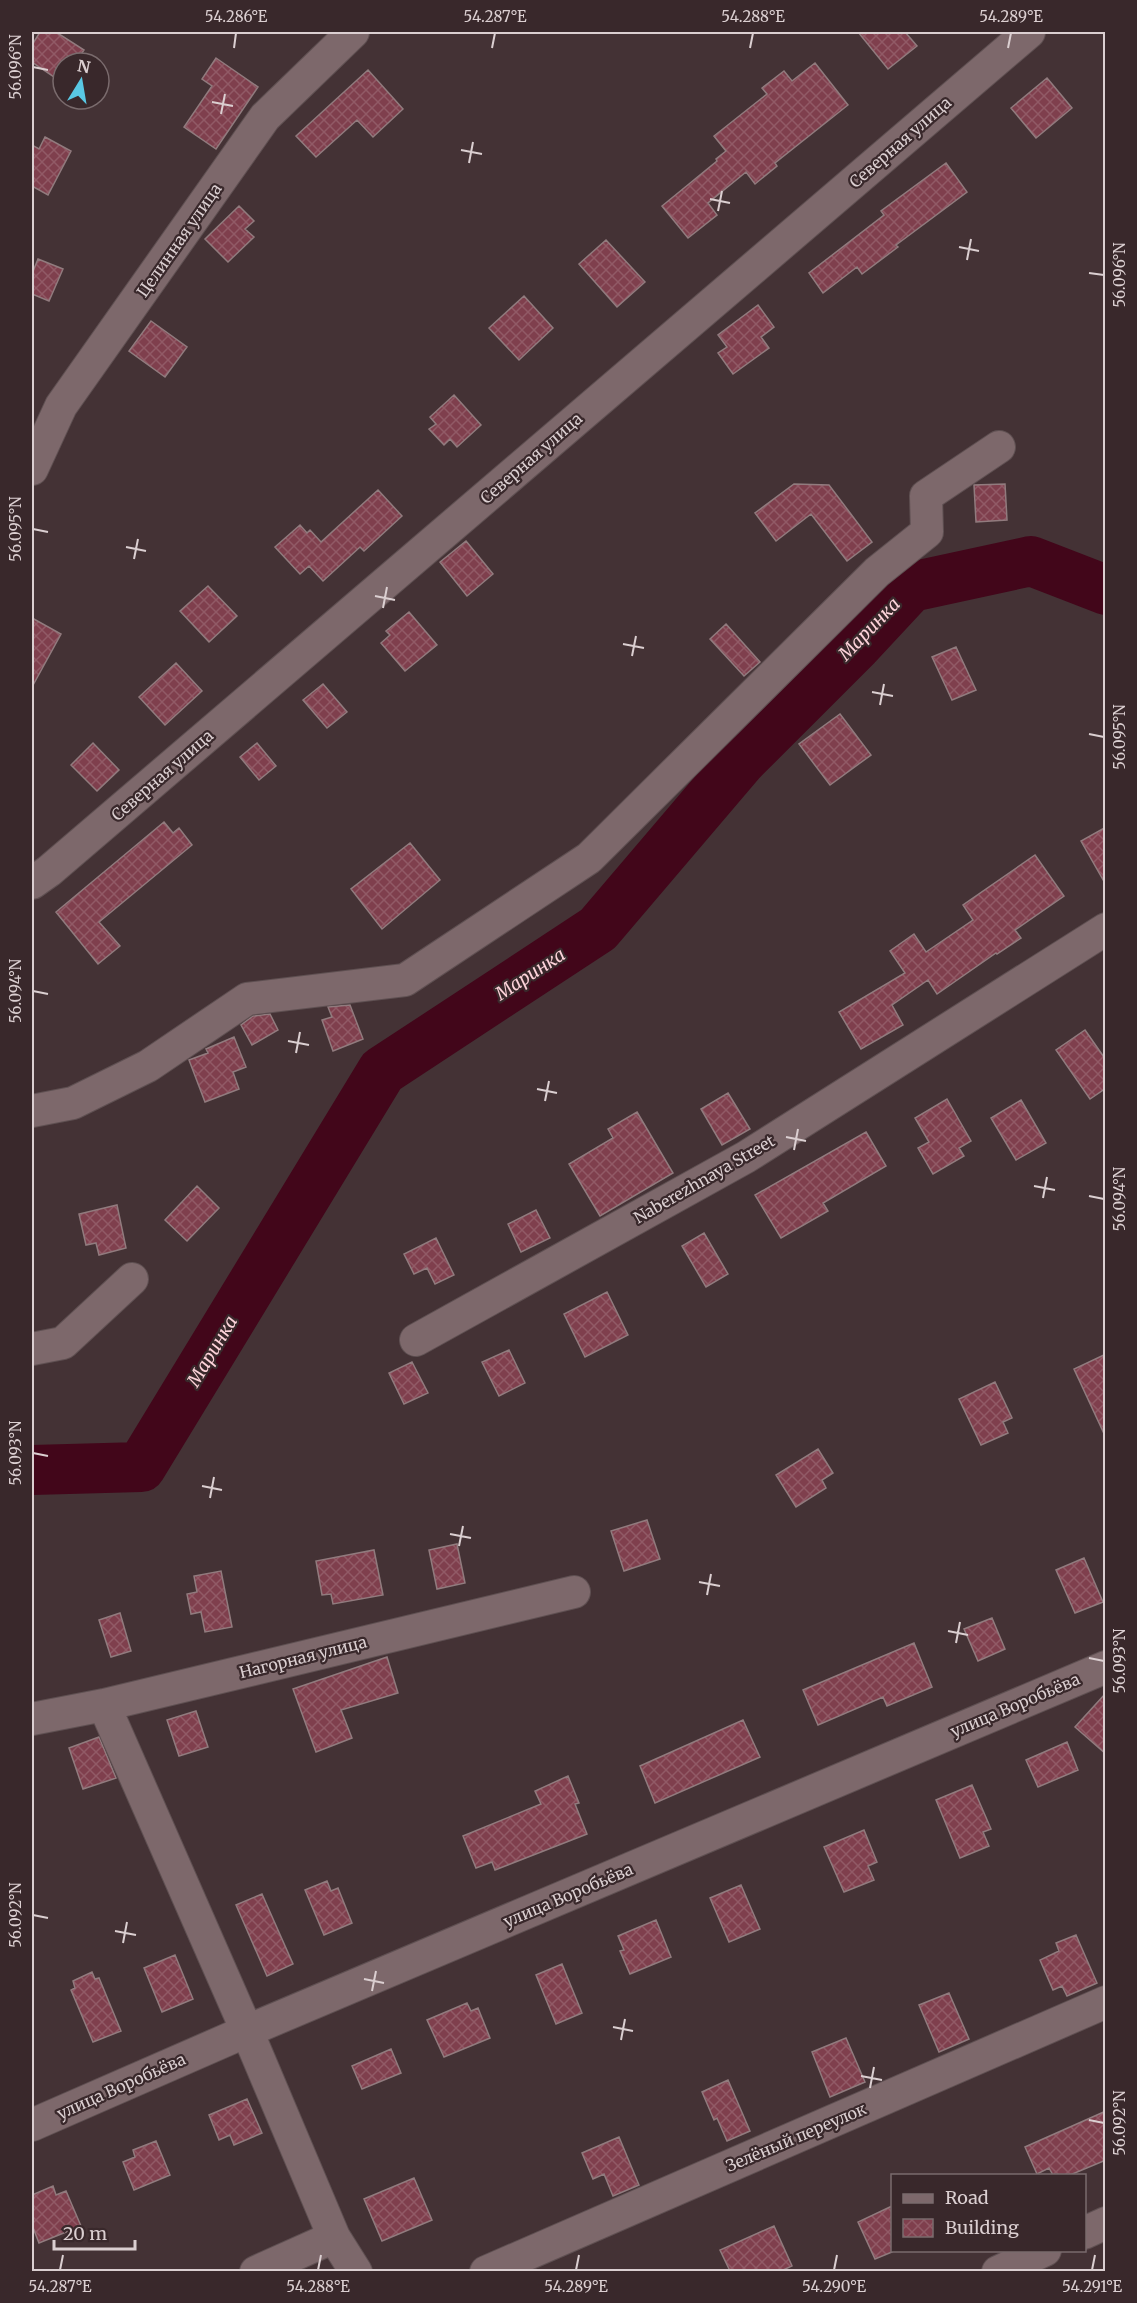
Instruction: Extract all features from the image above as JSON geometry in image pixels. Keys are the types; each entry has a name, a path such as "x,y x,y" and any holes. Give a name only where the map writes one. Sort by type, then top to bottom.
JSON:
{"street":[{"name":"Целинная улица","path":"32,469 61,406 265,117 353,32"},
{"name":"Северная улица","path":"32,883 50,871 1029,32"},
{"path":"32,1111 73,1103 148,1065 247,999 405,980 589,858 877,572 927,532 926,496 999,447"},
{"name":"Naberezhnaya Street","path":"416,1340 746,1157 1106,929"},
{"path":"32,1349 63,1343 132,1279"},
{"name":"Нагорная улица","path":"32,1719 104,1705 574,1592"},
{"name":"улица Воробьёва","path":"32,2126 247,2031 1106,1667"},
{"path":"104,1705 247,2031 334,2237 356,2271"},
{"name":"Зелёный переулок","path":"486,2271 1106,2002"},
{"path":"1086,2232 1106,2223"},
{"path":"256,2271 334,2237"},
{"path":"998,2271 1041,2252"}],"building":[{"path":"40,32 56,32 84,50 51,51 51,75 32,62 32,45"},
{"path":"858,32 905,32 917,46 888,69"},
{"path":"216,58 258,87 216,149 184,127 212,86 202,79"},
{"path":"815,63 848,105 775,163 777,166 755,184 746,172 708,203 717,215 688,238 662,206 726,151 714,136 767,94 762,88 784,71 792,81"},
{"path":"368,70 403,109 373,137 357,120 316,157 296,136"},
{"path":"1047,78 1072,108 1036,138 1011,108"},
{"path":"45,137 71,151 48,195 32,186 32,145 39,149"},
{"path":"946,163 967,192 896,245 898,247 862,274 857,267 823,293 809,273 884,215 881,211"},
{"path":"239,206 254,221 245,229 254,237 228,262 205,239"},
{"path":"606,240 645,282 617,307 579,264"},
{"path":"38,259 63,269 49,301 32,294 32,274"},
{"path":"524,296 553,328 519,360 489,328"},
{"path":"758,305 774,327 761,337 769,348 733,374 718,353 727,347 718,335"},
{"path":"151,321 187,347 165,377 129,351"},
{"path":"454,395 481,425 457,447 450,439 444,445 429,429 436,424 430,417"},
{"path":"794,484 829,485 872,542 847,561 811,514 776,541 755,513"},
{"path":"1005,484 1007,520 976,522 974,485"},
{"path":"378,490 402,516 364,551 360,547 323,581 309,566 300,574 275,547 300,525 307,533 310,530 321,542"},
{"path":"466,541 493,574 467,596 440,562"},
{"path":"208,586 237,616 209,642 180,611"},
{"path":"409,612 437,645 405,671 381,643 390,635 386,631"},
{"path":"32,618 61,634 32,687"},
{"path":"726,624 760,662 744,676 710,639"},
{"path":"956,647 976,690 952,700 932,657"},
{"path":"176,663 202,691 165,725 139,697"},
{"path":"323,684 347,712 327,728 303,700"},
{"path":"840,714 871,755 830,785 799,744"},
{"path":"93,743 119,770 97,791 71,765"},
{"path":"257,743 276,766 259,780 240,757"},
{"path":"164,822 173,833 179,828 192,845 99,922 120,946 98,964 56,912"},
{"path":"1106,827 1106,885 1081,841"},
{"path":"410,843 440,880 382,929 351,889"},
{"path":"1035,855 1064,896 1015,930 1021,938 937,994 928,980 892,1005 903,1025 861,1049 839,1012 905,973 890,951 914,934 926,952 973,920 963,905"},
{"path":"350,1005 363,1039 333,1051 322,1020 332,1017 328,1007"},
{"path":"270,1014 278,1030 252,1045 241,1025 253,1016"},
{"path":"1085,1030 1106,1060 1106,1088 1090,1099 1056,1050"},
{"path":"234,1037 246,1067 233,1072 239,1089 205,1102 189,1060 208,1053 206,1049"},
{"path":"728,1093 750,1129 722,1145 701,1109"},
{"path":"947,1099 971,1141 959,1148 964,1156 933,1174 918,1148 929,1142 915,1118"},
{"path":"1021,1100 1046,1143 1016,1160 991,1118"},
{"path":"637,1112 673,1173 600,1216 569,1164 613,1138 608,1129"},
{"path":"866,1132 886,1166 823,1203 828,1211 781,1238 755,1195"},
{"path":"197,1186 219,1208 187,1241 165,1220"},
{"path":"117,1205 126,1248 99,1255 96,1243 86,1245 79,1214"},
{"path":"536,1210 550,1238 521,1252 508,1224"},
{"path":"704,1233 728,1274 706,1287 682,1246"},
{"path":"436,1238 454,1275 435,1284 427,1268 414,1274 404,1254"},
{"path":"607,1292 628,1335 585,1357 564,1314"},
{"path":"509,1350 525,1383 499,1396 482,1362"},
{"path":"1106,1354 1106,1438 1074,1369"},
{"path":"412,1362 428,1393 404,1404 389,1373"},
{"path":"995,1382 1012,1418 1003,1422 1008,1433 981,1445 959,1399"},
{"path":"818,1449 833,1473 822,1480 826,1488 796,1507 776,1475"},
{"path":"647,1520 660,1559 624,1571 611,1531"},
{"path":"457,1544 465,1583 437,1589 429,1550"},
{"path":"374,1550 383,1595 333,1604 331,1594 322,1595 316,1561"},
{"path":"1084,1558 1103,1602 1075,1613 1056,1570"},
{"path":"221,1571 232,1627 205,1632 201,1612 191,1614 187,1594 197,1592 194,1576"},
{"path":"120,1613 131,1651 111,1657 99,1620"},
{"path":"992,1618 1005,1649 978,1661 964,1629"},
{"path":"914,1643 932,1687 887,1706 883,1697 818,1725 803,1690"},
{"path":"387,1657 398,1693 341,1710 352,1738 316,1752 293,1689"},
{"path":"1106,1693 1106,1754 1075,1727"},
{"path":"196,1711 208,1747 179,1756 167,1720"},
{"path":"743,1720 760,1757 655,1803 640,1766"},
{"path":"99,1737 116,1778 83,1789 69,1748"},
{"path":"1067,1742 1078,1770 1038,1787 1026,1760"},
{"path":"568,1776 579,1803 575,1804 587,1834 495,1870 492,1862 476,1868 463,1836 541,1804 535,1791"},
{"path":"972,1785 991,1829 983,1832 989,1846 960,1858 936,1800"},
{"path":"864,1830 877,1862 868,1866 874,1880 844,1892 824,1847"},
{"path":"327,1881 331,1891 338,1888 352,1923 324,1935 305,1890"},
{"path":"741,1885 760,1929 729,1942 710,1898"},
{"path":"262,1894 293,1964 267,1976 236,1905"},
{"path":"656,1920 671,1957 630,1974 620,1951 624,1950 618,1936"},
{"path":"1076,1935 1097,1983 1067,1996 1062,1986 1053,1990 1040,1960 1059,1951 1056,1943"},
{"path":"175,1955 193,1999 162,2012 144,1968"},
{"path":"562,1964 582,2013 556,2024 536,1975"},
{"path":"92,1972 95,1979 99,1978 121,2031 93,2042 71,1990 75,1988 73,1981"},
{"path":"949,1993 969,2039 939,2052 919,2005"},
{"path":"467,2003 471,2011 478,2008 490,2038 444,2057 427,2020"},
{"path":"846,2038 865,2082 830,2097 812,2052"},
{"path":"391,2049 401,2073 362,2089 352,2066"},
{"path":"728,2080 750,2131 727,2141 717,2118 714,2120 702,2092"},
{"path":"247,2099 262,2133 234,2145 230,2135 219,2140 209,2115"},
{"path":"1106,2111 1106,2160 1072,2174 1052,2174 1049,2168 1037,2174 1025,2147"},
{"path":"619,2137 639,2185 613,2196 604,2174 593,2179 582,2153"},
{"path":"156,2141 170,2175 134,2190 123,2162 135,2157 133,2150"},
{"path":"414,2178 432,2220 382,2241 364,2199"},
{"path":"53,2186 56,2195 66,2191 81,2226 39,2243 32,2225 32,2195"},
{"path":"891,2206 892,2252 875,2259 858,2222"},
{"path":"774,2226 792,2266 781,2271 730,2271 720,2250"}],"waterway":[{"name":"Маринка","path":"32,1470 141,1467 382,1071 598,929 741,761 857,645 911,587 1031,561 1106,590"}]}
